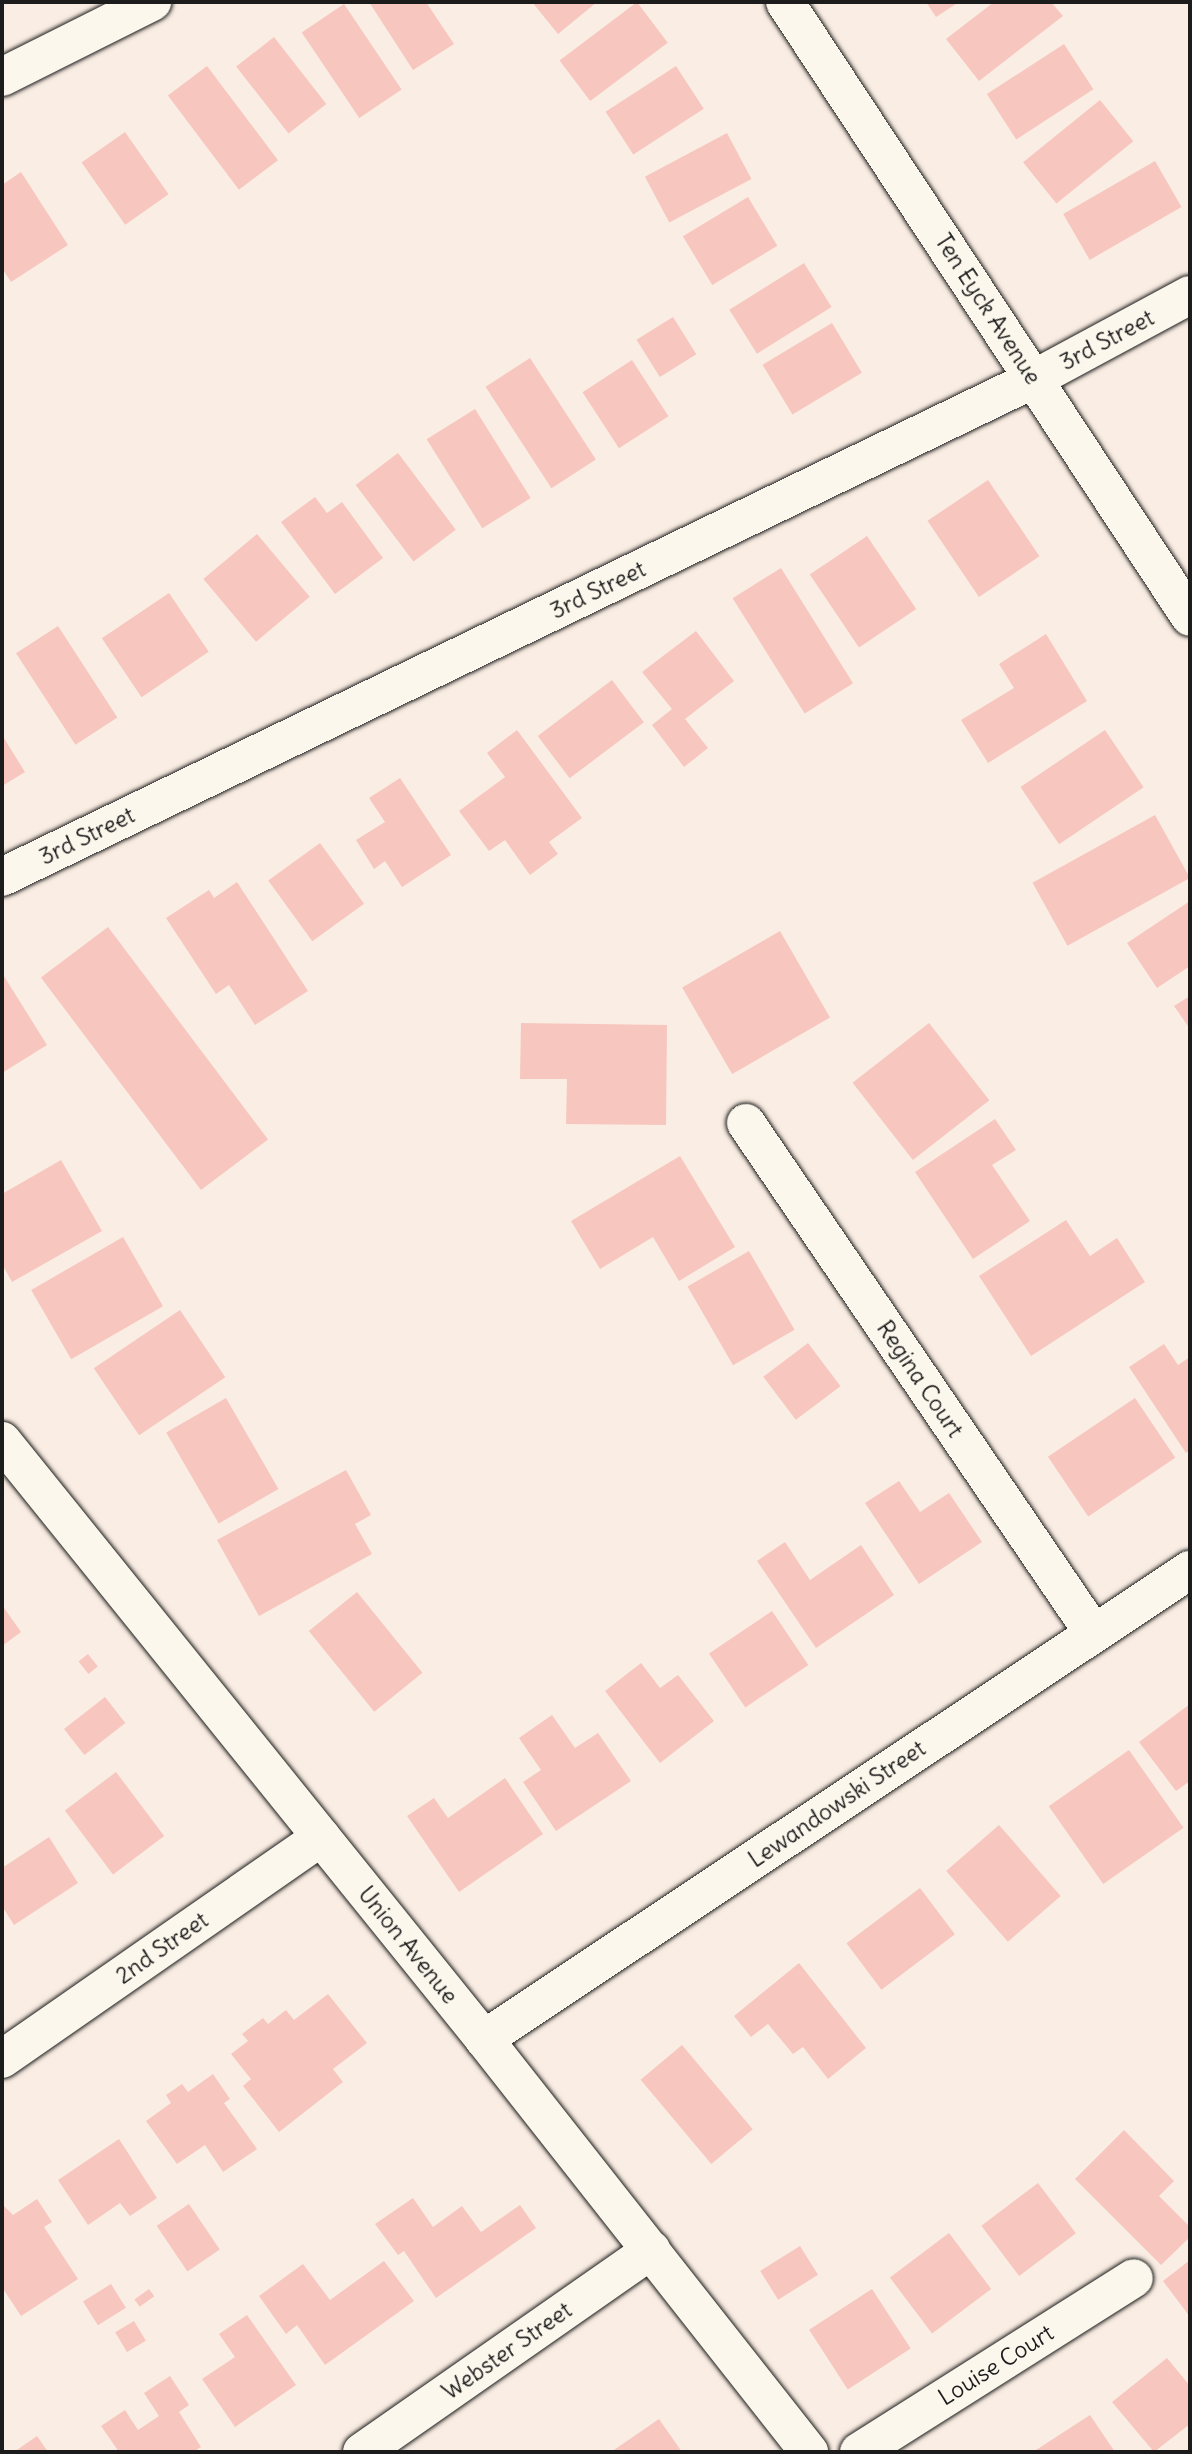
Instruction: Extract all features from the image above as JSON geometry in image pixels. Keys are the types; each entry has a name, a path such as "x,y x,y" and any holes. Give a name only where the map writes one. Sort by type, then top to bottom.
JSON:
{"street":[{"path":"2,77 152,2"},
{"name":"Ten Eyck Avenue","path":"785,2 1190,617"},
{"name":"3rd Street","path":"2,877 1034,379 1190,295"},
{"name":"Regina Court","path":"746,1123 1094,1634"},
{"name":"Union Avenue","path":"2,1441 484,2039 809,2452"},
{"name":"Lewandowski Street","path":"484,2039 1190,1570"},
{"name":"2nd Street","path":"2,2059 322,1838"},
{"name":"Webster Street","path":"362,2452 652,2250"},
{"name":"Louise Court","path":"859,2452 1134,2278"}],"building":[{"path":"369,2 426,2 454,44 413,70"},
{"path":"532,2 597,2 558,34"},
{"path":"637,2 668,43 590,101 560,60"},
{"path":"926,2 959,2 936,17"},
{"path":"994,2 1051,2 1063,16 979,81 946,39"},
{"path":"344,4 402,89 359,118 302,33"},
{"path":"274,37 326,104 289,134 236,67"},
{"path":"1064,44 1093,89 1016,139 987,94"},
{"path":"207,66 278,160 239,190 168,95"},
{"path":"676,66 704,109 633,155 606,112"},
{"path":"1100,100 1133,141 1056,203 1023,162"},
{"path":"125,132 169,194 125,225 82,162"},
{"path":"727,133 751,179 669,223 645,177"},
{"path":"1155,161 1182,207 1090,260 1063,214"},
{"path":"21,172 68,245 11,282 2,268 2,185"},
{"path":"748,197 777,246 712,285 683,236"},
{"path":"804,263 832,307 757,354 729,310"},
{"path":"673,317 696,354 660,377 637,340"},
{"path":"832,323 862,373 792,414 763,365"},
{"path":"530,358 596,459 551,488 486,387"},
{"path":"632,360 668,416 619,448 583,392"},
{"path":"475,409 531,498 482,528 427,439"},
{"path":"398,453 456,530 413,562 356,485"},
{"path":"988,480 1039,556 979,597 927,521"},
{"path":"315,497 327,513 342,502 383,558 335,594 281,522"},
{"path":"257,534 310,597 256,642 203,579"},
{"path":"867,536 916,609 859,648 810,575"},
{"path":"781,568 853,683 805,714 733,598"},
{"path":"169,593 209,652 142,697 102,638"},
{"path":"58,626 117,717 75,745 16,653"},
{"path":"696,631 734,681 685,719 708,748 684,767 652,725 672,709 642,672"},
{"path":"1046,634 1087,701 988,763 961,720 1014,688 999,664"},
{"path":"612,680 644,722 570,778 538,736"},
{"path":"517,730 582,818 549,842 558,854 530,875 505,840 489,851 459,811 505,777 487,753"},
{"path":"1105,730 1144,787 1059,844 1020,787"},
{"path":"2,735 25,772 2,786"},
{"path":"400,778 451,855 402,887 385,861 374,869 356,840 385,822 369,798"},
{"path":"1155,815 1190,878 1067,946 1033,883"},
{"path":"320,843 364,904 312,941 268,881"},
{"path":"237,882 308,991 255,1025 229,985 216,994 166,918 209,890 214,898"},
{"path":"1190,901 1190,966 1157,988 1127,943"},
{"path":"108,927 268,1139 201,1190 41,978"},
{"path":"780,931 830,1018 732,1074 682,988"},
{"path":"2,973 47,1045 2,1073"},
{"path":"1190,996 1190,1029 1174,1006"},
{"path":"521,1023 667,1025 666,1125 566,1124 567,1079 520,1079"},
{"path":"929,1023 989,1100 913,1160 853,1083"},
{"path":"995,1119 1016,1150 992,1165 1030,1221 973,1259 915,1172"},
{"path":"680,1156 735,1247 679,1281 653,1237 600,1269 571,1221"},
{"path":"61,1160 102,1231 12,1282 2,1264 2,1194"},
{"path":"1066,1220 1090,1256 1117,1238 1145,1282 1031,1356 979,1276"},
{"path":"123,1237 163,1306 71,1359 31,1290"},
{"path":"749,1251 795,1330 733,1365 688,1286"},
{"path":"180,1310 225,1377 139,1435 94,1368"},
{"path":"808,1343 840,1386 796,1420 763,1377"},
{"path":"1164,1344 1178,1365 1190,1357 1190,1450 1186,1453 1129,1367"},
{"path":"226,1398 278,1489 219,1523 166,1432"},
{"path":"1135,1398 1175,1458 1088,1516 1048,1457"},
{"path":"346,1470 371,1515 355,1524 372,1554 259,1616 217,1540"},
{"path":"899,1481 920,1512 949,1493 982,1542 919,1584 865,1503"},
{"path":"785,1542 810,1580 861,1545 894,1595 816,1648 757,1561"},
{"path":"357,1592 422,1673 374,1712 309,1631"},
{"path":"2,1605 21,1632 2,1646"},
{"path":"772,1611 808,1665 745,1707 709,1653"},
{"path":"88,1654 98,1667 88,1674 79,1661"},
{"path":"641,1663 660,1688 678,1675 714,1721 660,1763 605,1691"},
{"path":"105,1697 125,1723 84,1755 64,1729"},
{"path":"1190,1704 1190,1781 1176,1791 1139,1742"},
{"path":"552,1715 575,1748 598,1733 631,1781 556,1831 523,1782 541,1770 519,1738"},
{"path":"1129,1750 1183,1828 1103,1884 1049,1806"},
{"path":"116,1772 164,1836 113,1874 65,1811"},
{"path":"505,1778 543,1834 459,1892 407,1816 434,1798 448,1818"},
{"path":"999,1825 1061,1896 1008,1942 946,1871"},
{"path":"49,1837 78,1883 14,1925 2,1906 2,1868"},
{"path":"920,1888 955,1934 881,1990 847,1943"},
{"path":"799,1963 866,2048 828,2079 803,2047 793,2054 768,2024 751,2037 734,2016"},
{"path":"328,1994 367,2043 333,2069 343,2082 279,2132 243,2086 251,2079 231,2054 248,2041 242,2034 263,2018 268,2024 286,2010 294,2020"},
{"path":"682,2045 753,2129 711,2164 641,2080"},
{"path":"213,2074 230,2099 224,2103 257,2149 223,2172 205,2145 177,2164 146,2121 171,2103 166,2095 182,2084 188,2092"},
{"path":"1124,2130 1174,2181 1159,2196 1190,2227 1190,2237 1161,2265 1075,2179"},
{"path":"119,2139 157,2198 130,2216 120,2203 88,2225 58,2180"},
{"path":"1038,2183 1076,2233 1019,2276 981,2226"},
{"path":"413,2198 433,2227 462,2206 481,2232 520,2205 536,2228 436,2298 404,2251 398,2255 375,2224"},
{"path":"37,2199 52,2222 44,2227 78,2279 21,2316 2,2287 2,2204 13,2215"},
{"path":"189,2204 220,2250 187,2271 157,2226"},
{"path":"949,2233 991,2289 932,2333 890,2278"},
{"path":"800,2246 818,2275 778,2300 760,2271"},
{"path":"1190,2260 1190,2317 1163,2281"},
{"path":"384,2261 414,2301 325,2365 297,2325 286,2334 259,2296 303,2264 330,2300"},
{"path":"111,2284 126,2308 98,2325 83,2301"},
{"path":"149,2289 154,2296 140,2307 134,2300"},
{"path":"872,2289 911,2349 848,2389 809,2330"},
{"path":"247,2315 296,2385 235,2427 202,2379 235,2357 219,2334"},
{"path":"134,2321 146,2341 127,2352 115,2332"},
{"path":"1167,2358 1190,2386 1190,2424 1154,2452 1112,2402"},
{"path":"170,2376 189,2405 179,2412 201,2447 193,2452 119,2452 101,2426 125,2410 138,2430 159,2416 144,2393"},
{"path":"1090,2415 1115,2452 1033,2452"},
{"path":"659,2419 682,2452 611,2452"},
{"path":"37,2436 48,2452 14,2452"}]}
